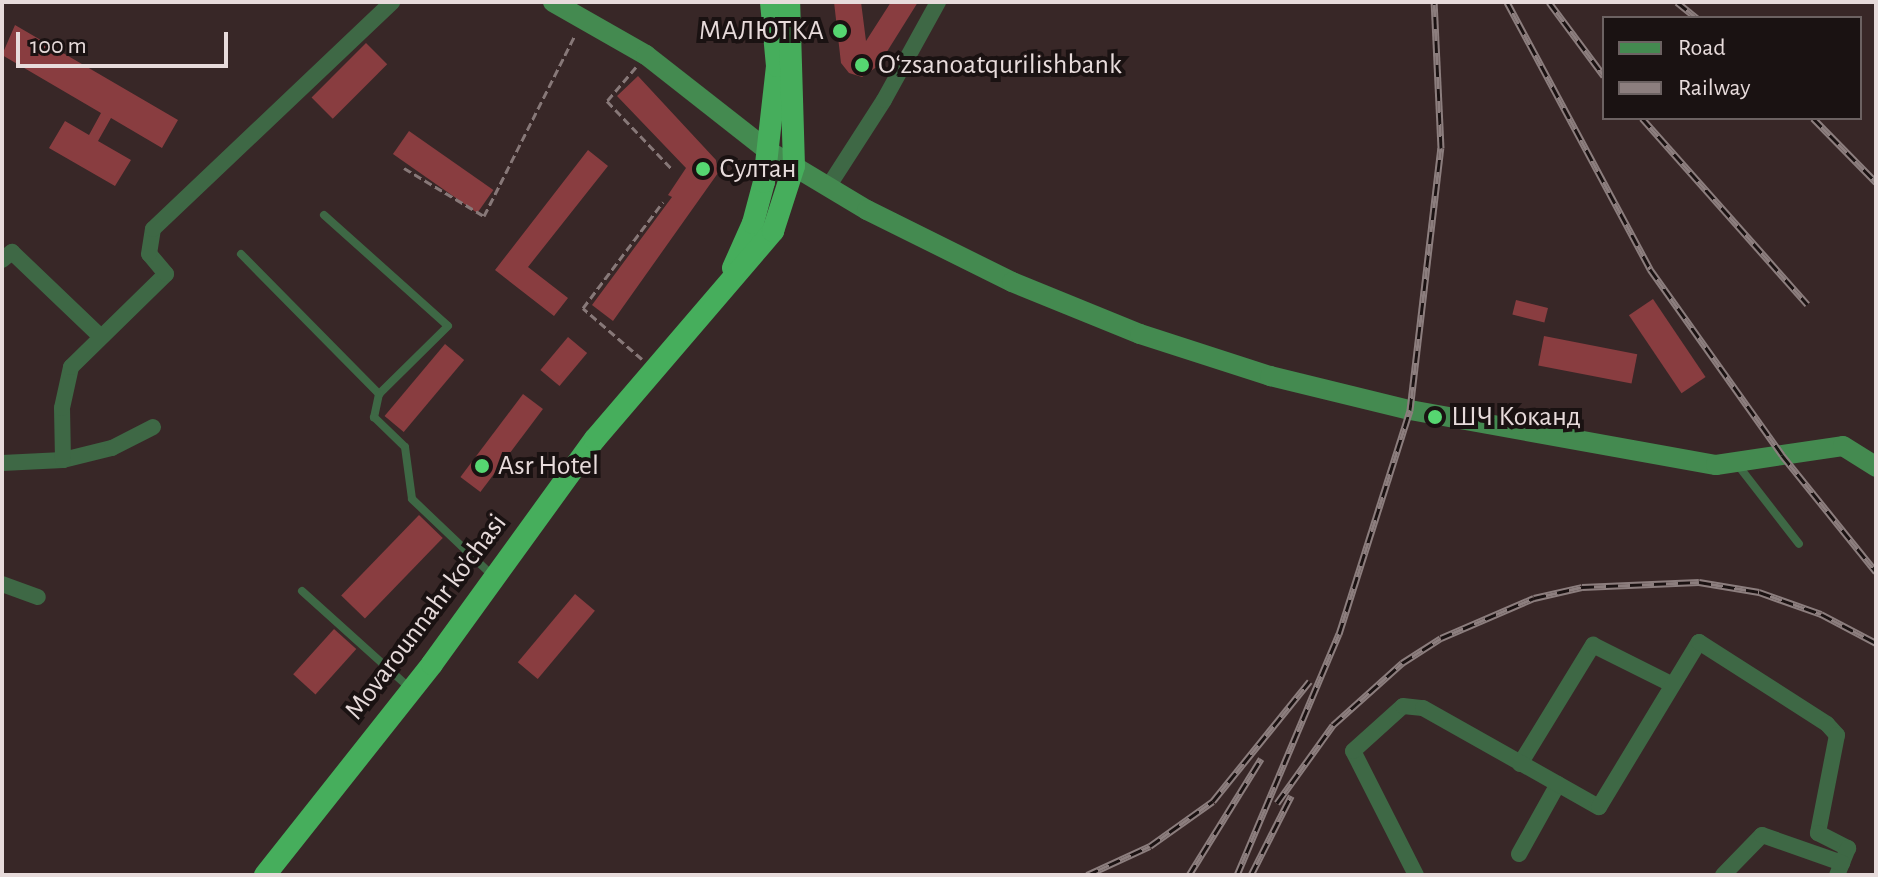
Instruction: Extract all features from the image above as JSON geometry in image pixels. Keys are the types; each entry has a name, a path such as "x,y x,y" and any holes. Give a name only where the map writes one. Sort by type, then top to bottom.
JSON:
{"highway":[{"name":"Movarounnahr ko'chasi","path":"726,284 753,223 767,150 777,66 771,2"},
{"name":"Movarounnahr ko'chasi","path":"265,875 412,690 595,439 773,231 794,166 789,2"}],"main road":[{"path":"553,2 646,55 767,150 828,187 1012,282 1140,334 1270,376 1410,410 1716,465 1843,446 1876,467"}],"street":[{"path":"63,460 64,387 71,367 166,274 149,254 153,229 392,2"},
{"path":"828,187 938,2"},
{"path":"2,260 12,252 100,336"},
{"path":"2,463 63,460 112,448 153,427"},
{"path":"2,584 38,597"},
{"path":"1416,875 1353,751 1403,706 1414,705 1599,807 1699,642 1827,724 1838,747 1818,833 1848,848 1840,869 1762,835 1723,875"},
{"path":"1520,764 1593,645 1671,684"},
{"path":"1519,854 1558,784"}],"lane":[{"path":"324,215 448,326 379,394 374,417 405,447 412,499 495,577"},
{"path":"241,254 379,394"},
{"path":"1737,463 1799,544"},
{"path":"302,591 412,690"}],"path":[{"path":"404,168 484,216 520,137 573,41 581,16"},
{"path":"646,55 607,101 673,170"},
{"path":"654,370 583,308 663,202"}],"building":[{"path":"834,2 861,2 866,41 891,2 918,2 878,66 862,77 849,73 841,63"},
{"path":"15,25 178,120 162,148 111,118 98,141 131,160 115,186 49,148 65,121 89,135 101,113 2,55"},
{"path":"366,43 387,64 333,119 312,97"},
{"path":"638,76 716,160 718,173 613,321 592,305 672,197 668,195 686,168 617,96"},
{"path":"409,131 493,190 477,213 393,154"},
{"path":"588,150 608,166 528,267 568,298 554,316 495,270"},
{"path":"1653,299 1706,377 1682,393 1629,315"},
{"path":"1516,300 1548,308 1544,323 1512,315"},
{"path":"1544,336 1637,354 1632,384 1538,365"},
{"path":"568,337 587,353 560,386 540,370"},
{"path":"445,344 464,360 404,432 385,416"},
{"path":"523,394 543,409 480,492 460,477"},
{"path":"419,515 443,538 365,618 341,596"},
{"path":"575,594 595,611 538,679 518,662"},
{"path":"334,629 356,649 315,694 293,674"}],"railway":[{"path":"1237,875 1339,634 1410,410 1441,148 1434,2"},
{"path":"1507,2 1650,269 1782,455 1876,572"},
{"path":"1549,2 1602,73"},
{"path":"1677,2 1694,16"},
{"path":"1644,120 1807,304"},
{"path":"1815,120 1876,182"},
{"path":"1277,803 1333,725 1402,663 1441,638 1534,598 1582,587 1699,582 1759,592 1821,614 1876,643"},
{"path":"1087,875 1150,846 1213,801 1310,681"},
{"path":"1189,875 1261,759"},
{"path":"1251,875 1291,796"}],"place":[{"name":"МАЛЮТКА","path":"840,31"},
{"name":"Oʻzsanoatqurilishbank","path":"862,65"},
{"name":"Султан","path":"703,169"},
{"name":"ШЧ Коканд","path":"1435,417"},
{"name":"Asr Hotel","path":"482,466"}]}
